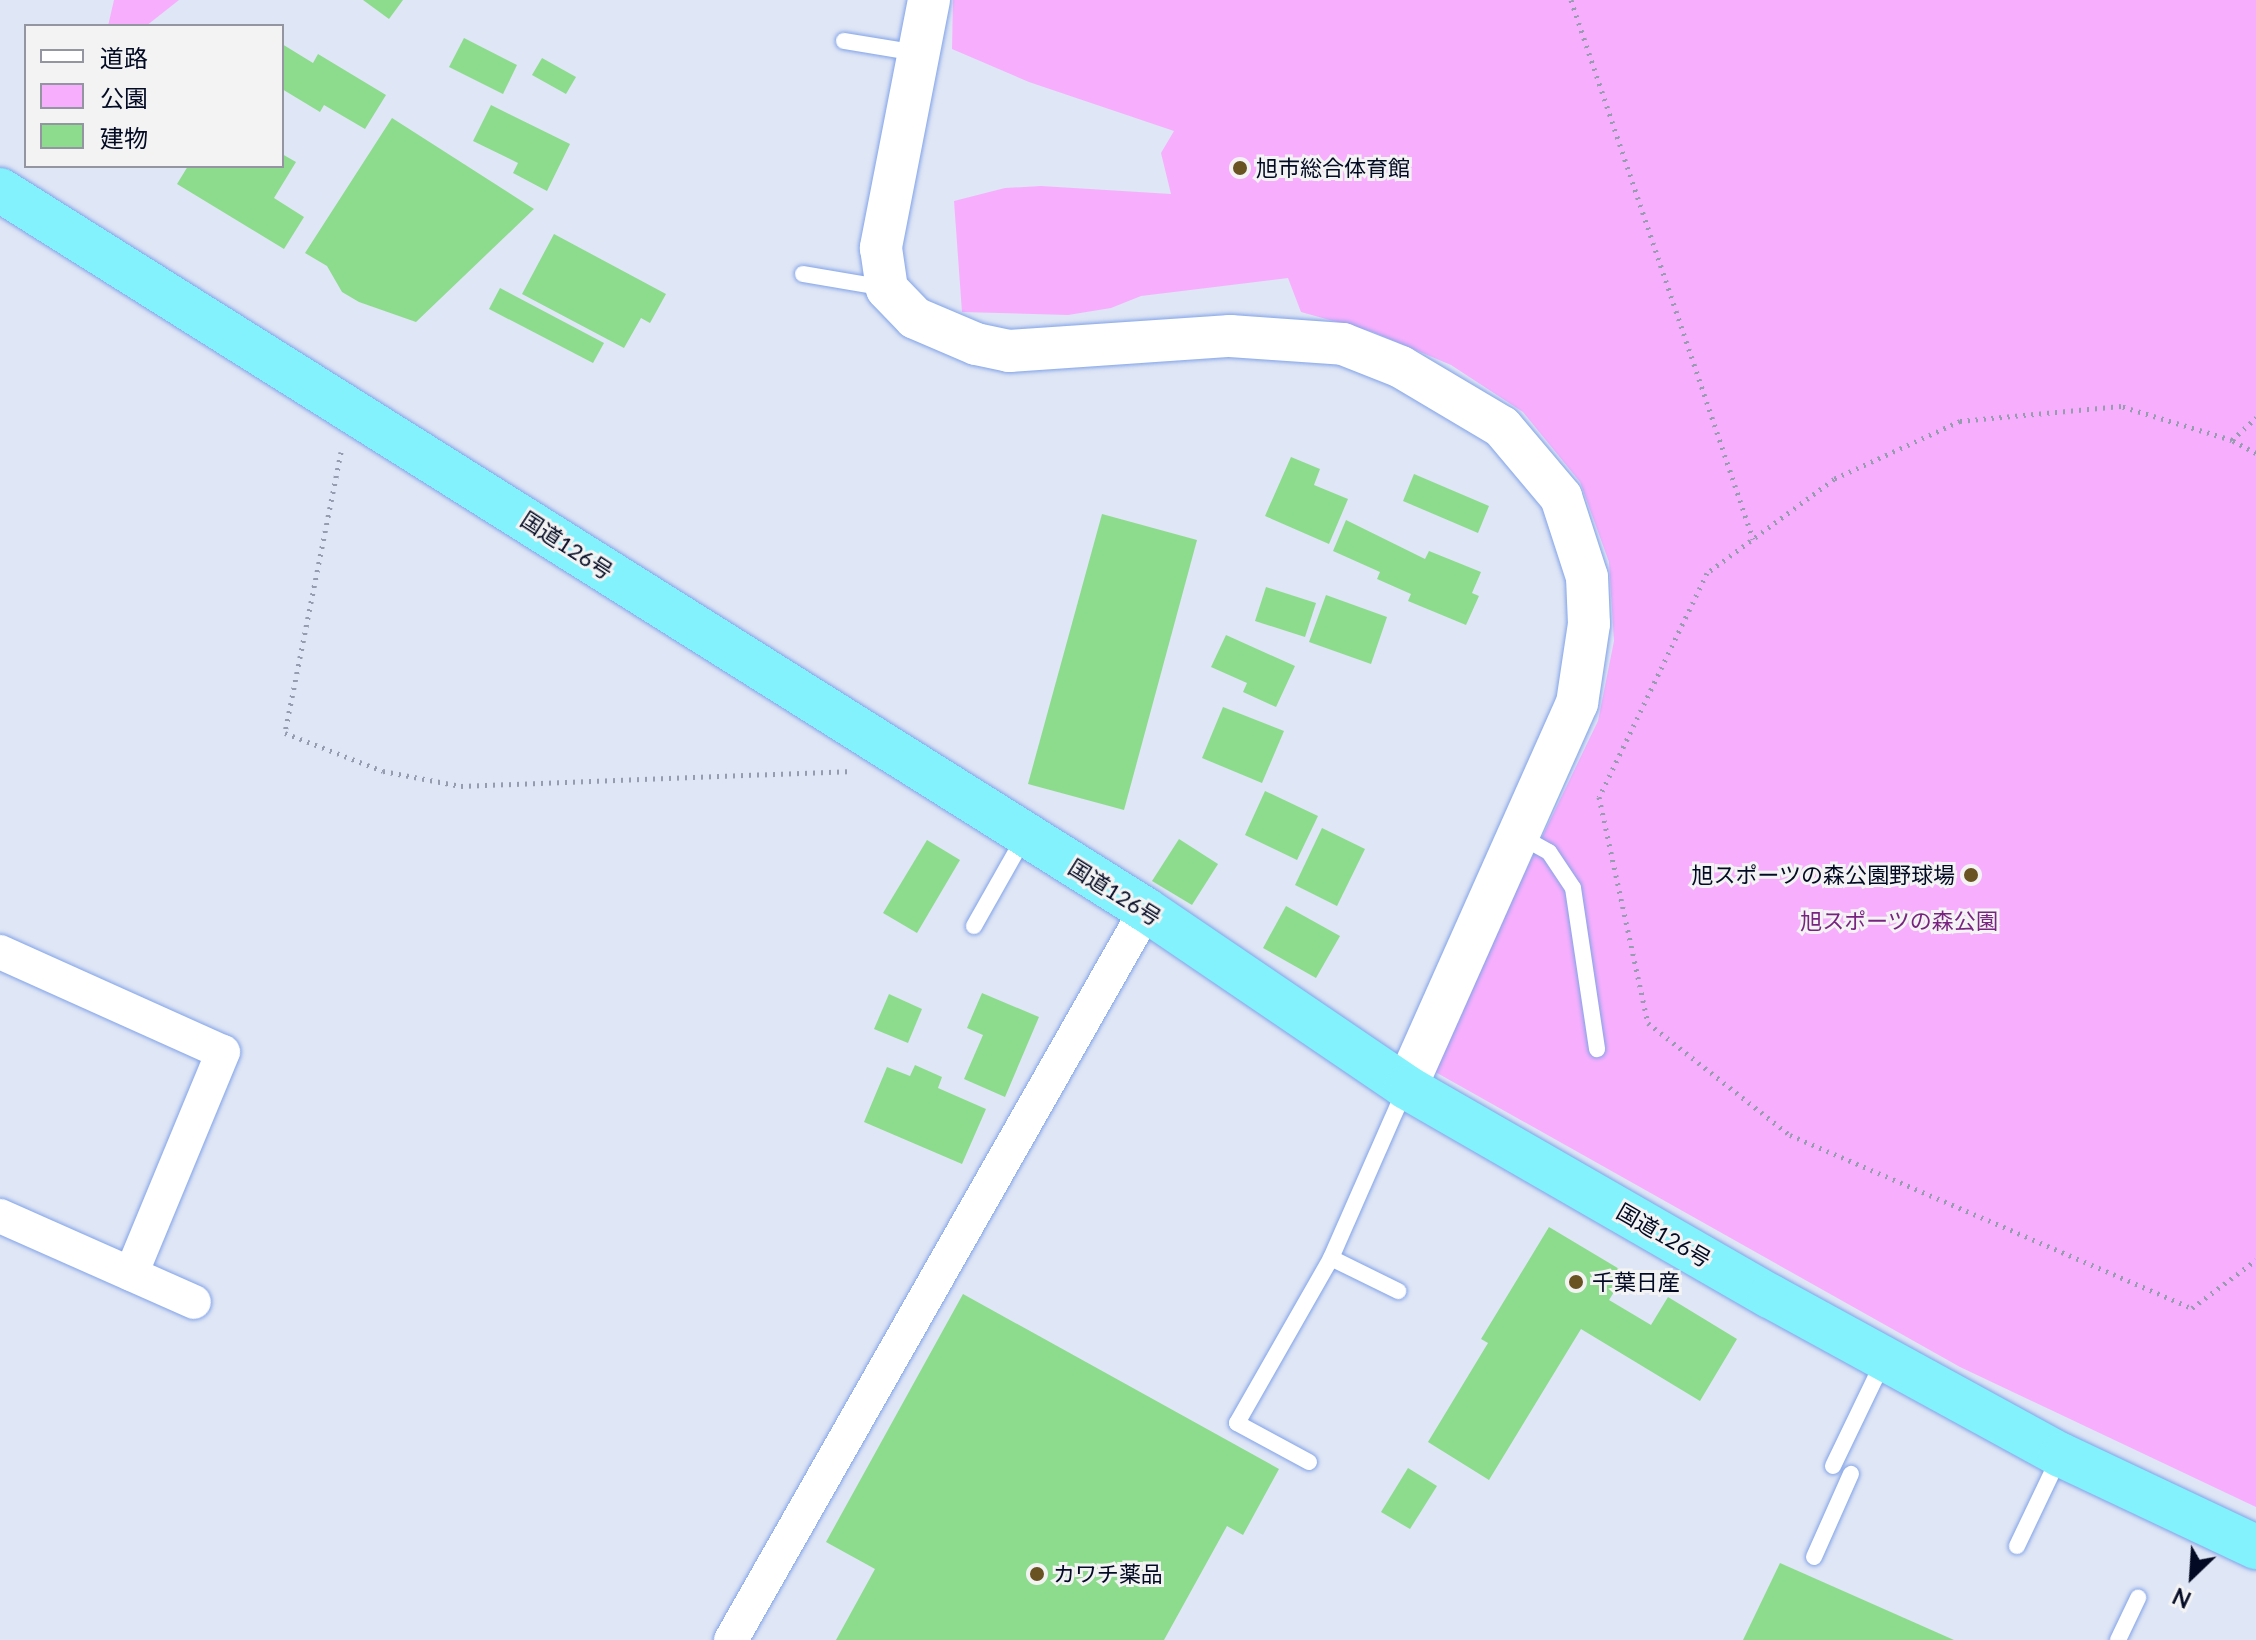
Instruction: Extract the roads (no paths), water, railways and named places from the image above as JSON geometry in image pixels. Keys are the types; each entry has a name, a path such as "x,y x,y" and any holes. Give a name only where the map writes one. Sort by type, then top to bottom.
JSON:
{"highway":[{"name":"国道126号","path":"0,190 1146,910 1406,1087 2061,1455 2256,1547"}],"street":[{"path":"929,0 881,248 887,289 915,318 976,344 1009,351 1230,336 1343,344 1401,367 1502,427 1561,497 1587,577 1589,624 1577,703 1406,1087"},
{"path":"731,1640 1146,910"},
{"path":"0,952 223,1052 131,1274"},
{"path":"0,1216 194,1302"}],"lane":[{"path":"844,41 918,54"},
{"path":"803,274 887,289"},
{"path":"974,926 1025,835"},
{"path":"1518,835 1549,852 1573,888 1597,1049"},
{"path":"1309,1462 1237,1423 1331,1258 1406,1087"},
{"path":"1331,1258 1398,1291"},
{"path":"1833,1466 1884,1358"},
{"path":"2017,1546 2061,1455"},
{"path":"1814,1557 1851,1474"},
{"path":"2118,1640 2138,1598"}],"place":[{"name":"旭市総合体育館","path":"1240,168"},
{"name":"旭スポーツの森公園野球場","path":"1971,875"},
{"name":"千葉日産","path":"1576,1282"},
{"name":"カワチ薬品","path":"1037,1574"}],"park label":[{"name":"旭スポーツの森公園","path":"1899,921"}]}
